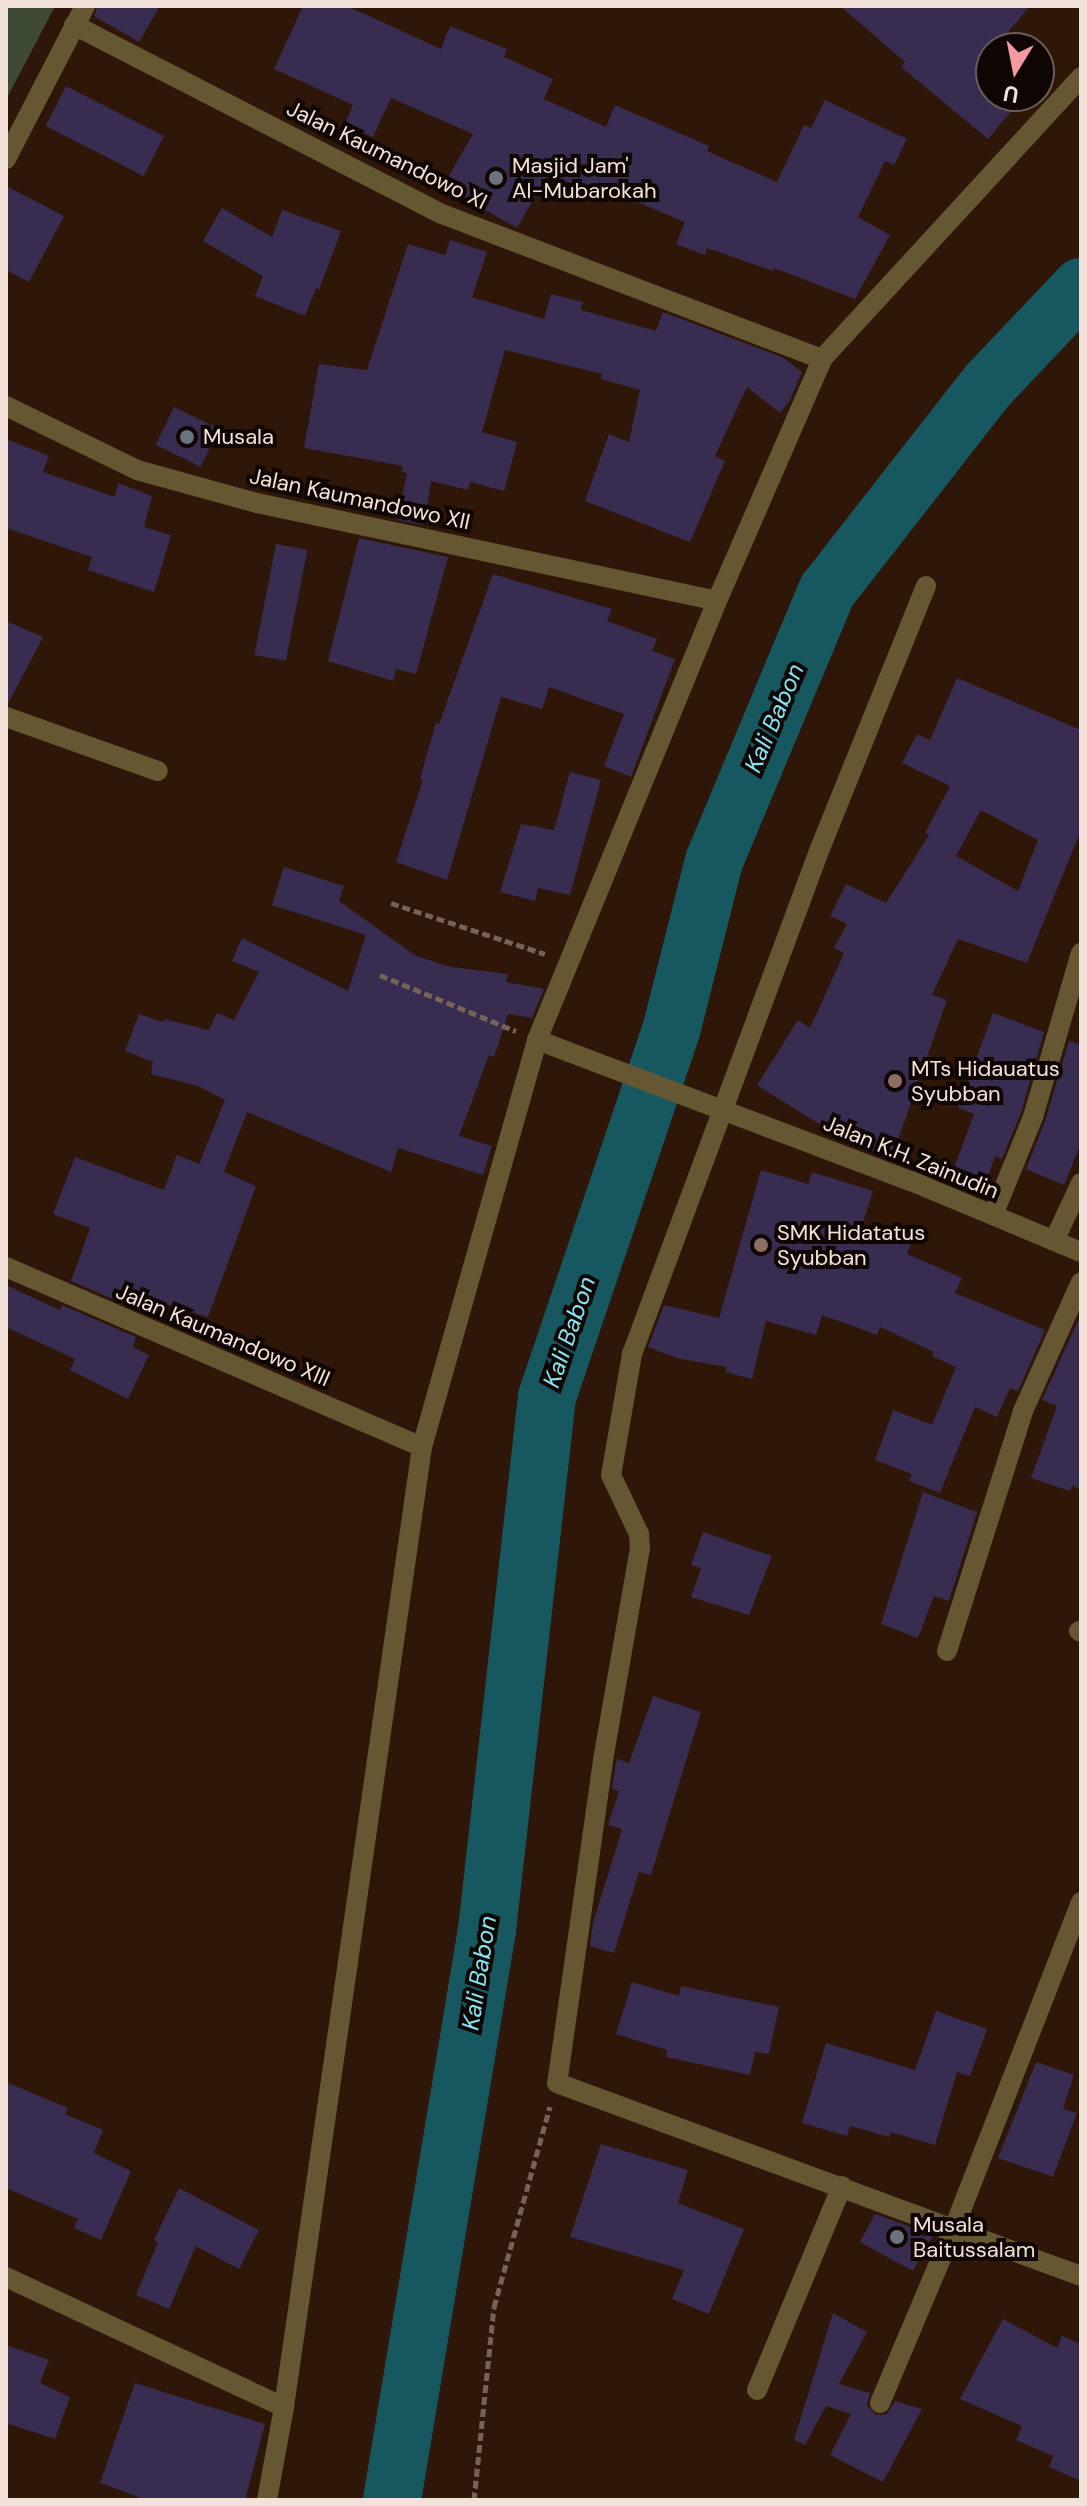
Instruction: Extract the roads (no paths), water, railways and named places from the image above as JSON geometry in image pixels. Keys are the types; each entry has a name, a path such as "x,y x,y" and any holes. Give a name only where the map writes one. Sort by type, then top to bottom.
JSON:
{"street":[{"path":"6,159 85,6"},
{"name":"Jalan Kaumandowo XI","path":"74,25 442,214 822,359"},
{"path":"267,2500 284,2407 422,1447 542,1042 569,962 717,601 822,359 1081,77"},
{"name":"Jalan Kaumandowo XII","path":"6,406 137,470 257,503 717,601"},
{"path":"926,586 819,851 632,1354 611,1468 613,1479 639,1534 640,1548 603,1761 557,2083 1081,2276"},
{"path":"6,717 158,771"},
{"path":"993,1215 1033,1117 1081,953"},
{"name":"Jalan K.H. Zainudin","path":"542,1042 675,1094 723,1109 1081,1252"},
{"path":"1054,1241 1081,1183"},
{"name":"Jalan Kaumandowo XIII","path":"6,1267 422,1447"},
{"path":"947,1651 1023,1411 1081,1282"},
{"path":"880,2403 1076,1925 1081,1902"},
{"path":"757,2390 842,2186"},
{"path":"6,2277 284,2407"}],"waterway":[{"name":"Kali Babon","path":"392,2500 487,1930 547,1397 671,1031 714,861 827,591 989,384 1081,287"}],"place":[{"name":"Masjid Jam' Al-Mubarokah","path":"496,178"},
{"name":"Musala","path":"187,437"},
{"name":"MTs Hidauatus Syubban","path":"895,1081"},
{"name":"SMK Hidatatus Syubban","path":"761,1245"},
{"name":"Musala Baitussalam","path":"897,2237"}]}
